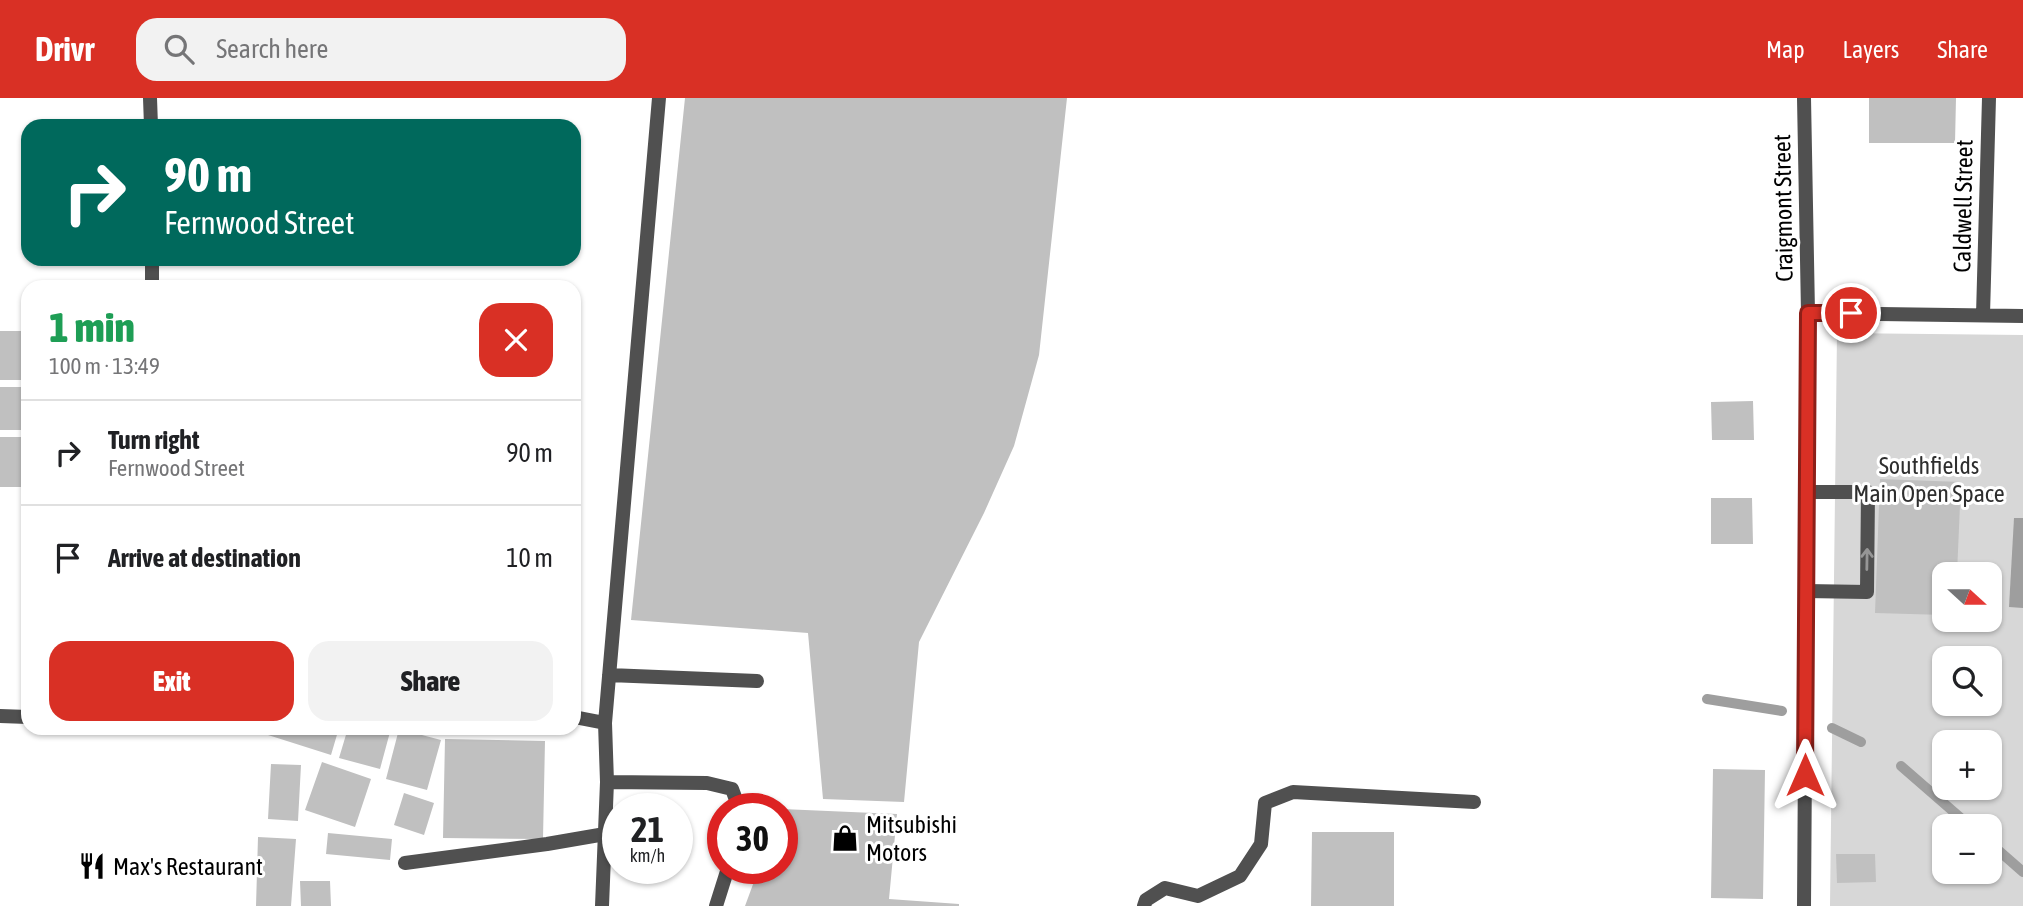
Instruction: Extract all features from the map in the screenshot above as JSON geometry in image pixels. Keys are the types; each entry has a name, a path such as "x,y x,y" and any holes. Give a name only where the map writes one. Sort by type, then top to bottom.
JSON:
{"street":[{"path":"150,98 151,119"},
{"path":"607,793 605,723 659,98"},
{"name":"Craigmont Street","path":"1804,98 1808,313 1804,906"},
{"name":"Caldwell Street","path":"1983,315 1989,98"},
{"path":"1808,313 2023,316"},
{"path":"1806,591 1867,592 1868,505 1868,492 1807,492"},
{"path":"609,675 757,681"},
{"path":"0,716 21,717"},
{"path":"581,718 605,723"},
{"path":"607,782 707,783 732,789 733,793"},
{"path":"1144,906 1146,900 1165,888 1198,896 1240,876 1261,844 1265,803 1293,792 1474,802"},
{"path":"405,863 602,835"},
{"path":"602,906 603,884"},
{"path":"716,906 722,884"}],"green space":[{"name":"Southfields Main Open Space","path":"1837,333 2023,335 2023,906 1830,906"}],"shaded area":[{"path":"2014,518 2023,518 2023,608 2009,607"}],"building":[{"path":"685,98 1067,98 1039,355 1014,446 984,513 919,642 904,802 823,799 808,633 631,620"},
{"path":"1869,98 1956,98 1955,143 1869,143"},
{"path":"0,331 21,331 21,380 0,380"},
{"path":"0,387 21,387 21,430 0,430"},
{"path":"1753,401 1754,440 1712,440 1711,402"},
{"path":"0,437 21,437 21,487 0,487"},
{"path":"1880,479 1961,482 1958,562 1932,562 1932,615 1875,613"},
{"path":"1711,498 1752,498 1753,544 1711,544"},
{"path":"268,735 337,735 331,755"},
{"path":"346,735 389,735 380,769 339,758"},
{"path":"397,735 422,735 441,740 427,790 386,779"},
{"path":"445,739 545,741 543,839 443,838"},
{"path":"322,762 371,779 355,827 305,810"},
{"path":"271,764 301,765 298,821 268,819"},
{"path":"1713,769 1765,770 1763,899 1711,898"},
{"path":"404,793 434,803 424,835 394,825"},
{"path":"798,810 897,814 889,899 959,904 959,906 745,906 753,884 798,884"},
{"path":"1312,832 1394,832 1394,906 1311,906"},
{"path":"328,833 392,839 390,860 326,854"},
{"path":"258,837 296,839 291,906 256,906"},
{"path":"1836,854 1875,854 1876,882 1837,883"},
{"path":"300,881 330,881 331,906 301,906"}],"waterway":[{"path":"1707,699 1782,711"},
{"path":"1832,728 1861,742"},
{"path":"1901,766 1956,814"},
{"path":"2002,854 2023,872"}],"place":[{"name":"Mitsubishi Motors","path":"845,838"},
{"name":"Max's Restaurant","path":"92,866"}],"route":[{"path":"1805,775 1808,313 1851,313"}]}
